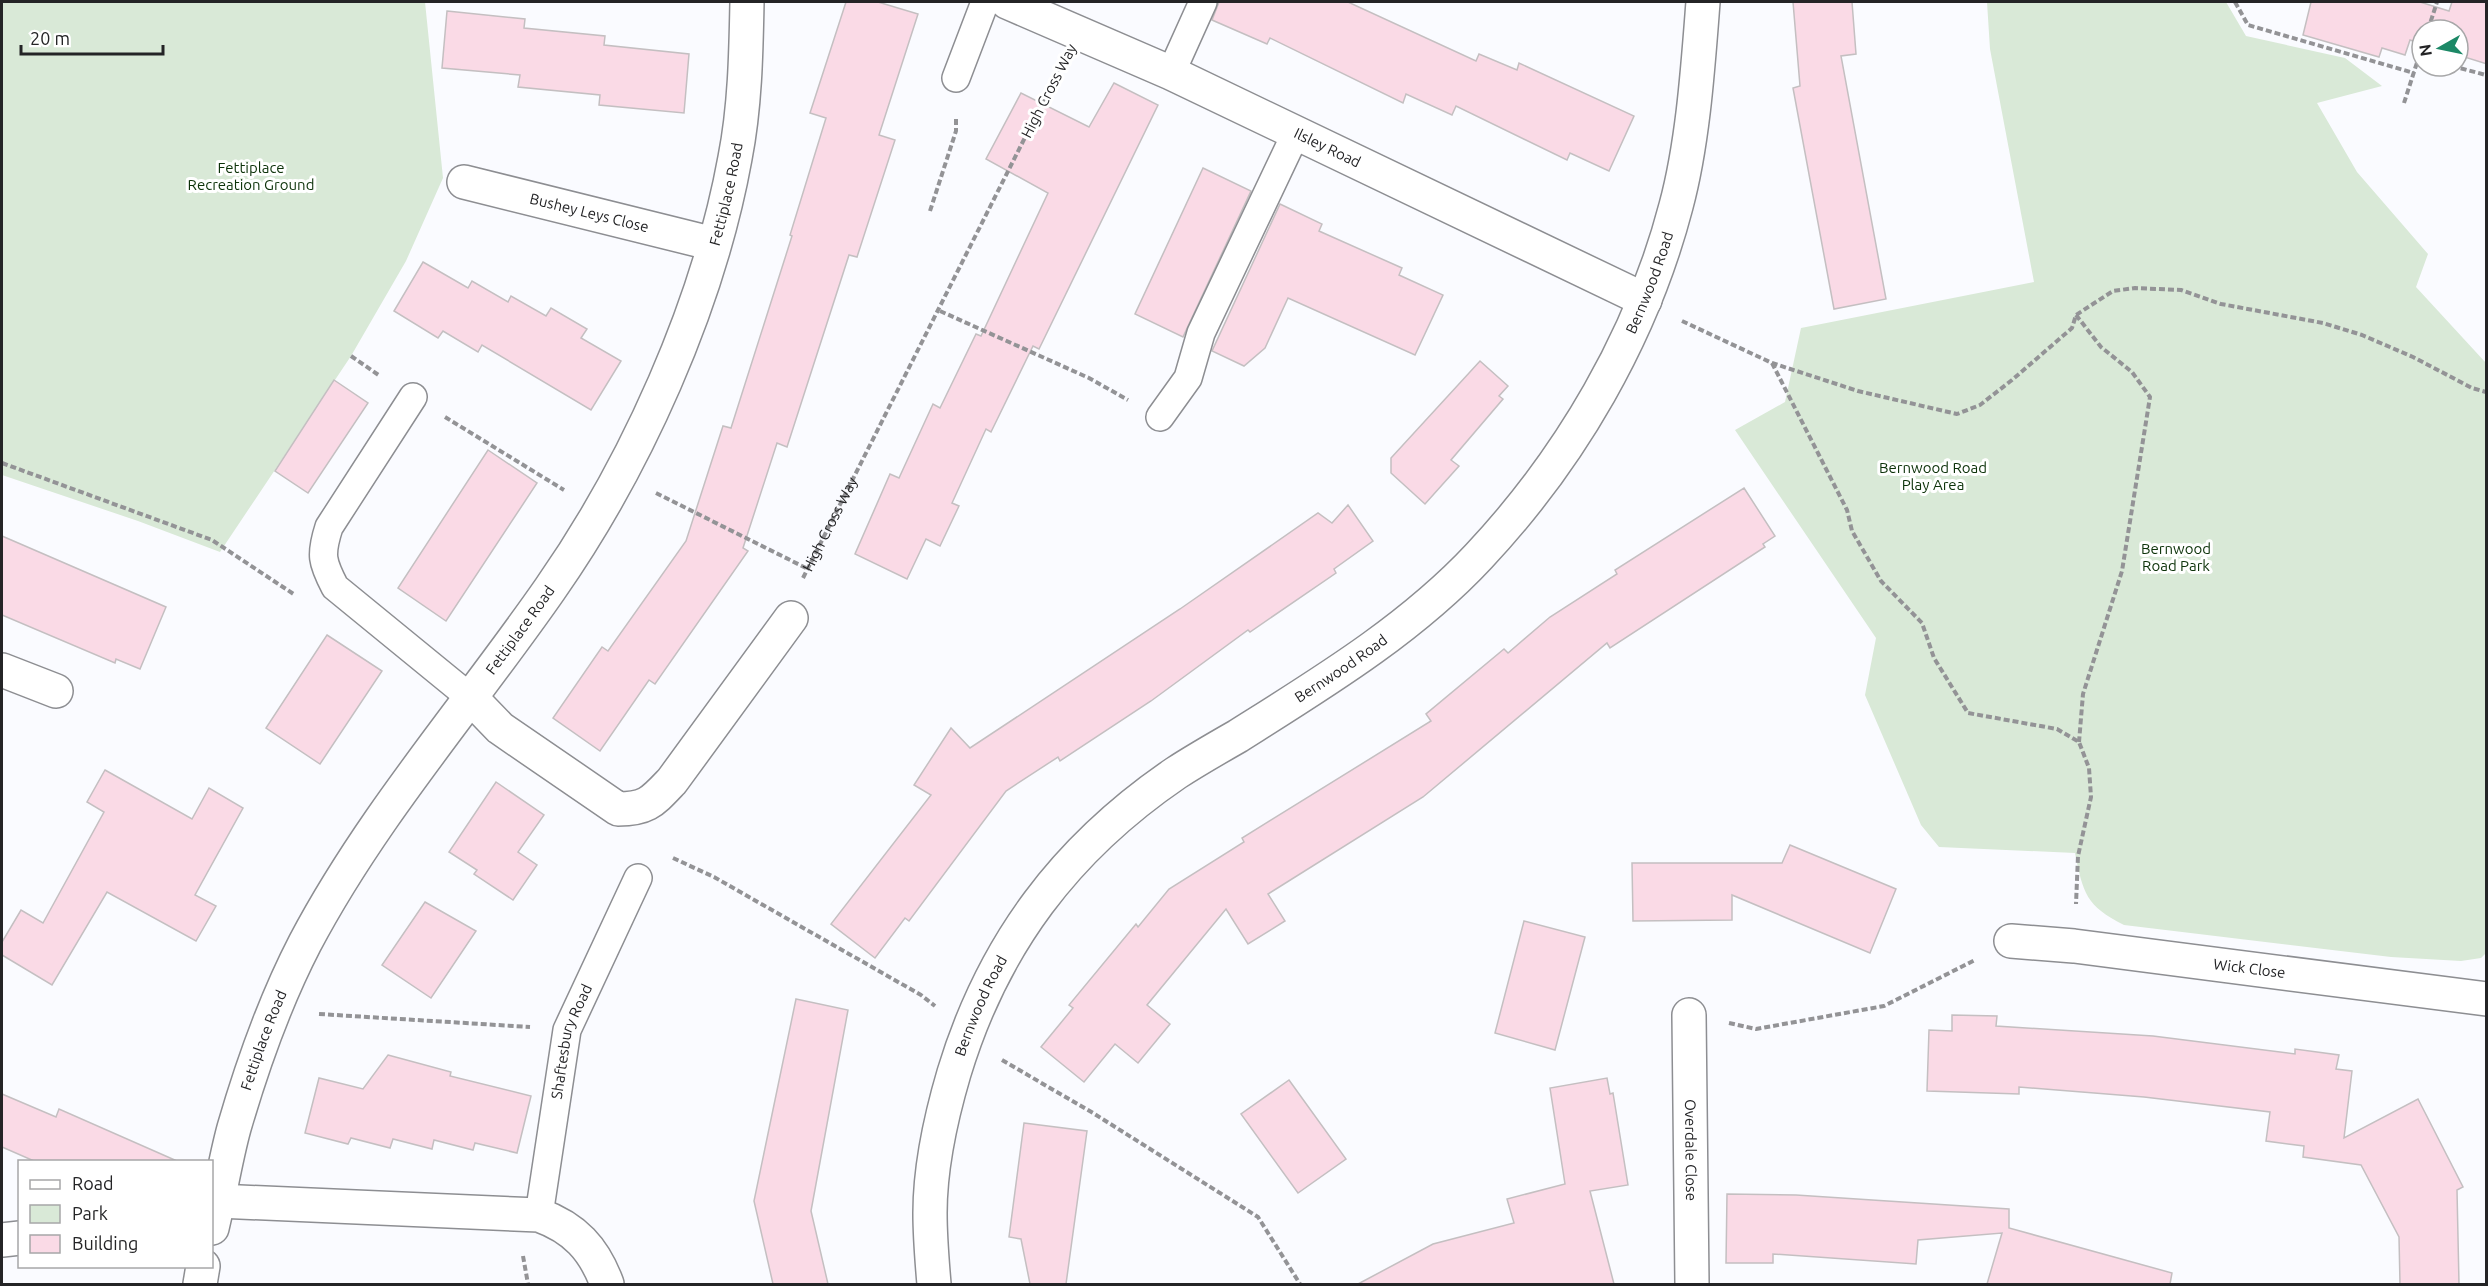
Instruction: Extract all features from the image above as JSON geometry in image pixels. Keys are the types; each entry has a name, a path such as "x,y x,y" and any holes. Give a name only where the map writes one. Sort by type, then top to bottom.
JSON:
{"street":[{"name":"Fettiplace Road","path":"215,1215 233,1132 254,1064 304,945 340,883 398,795 472,699 552,586 600,512 620,476 684,336 714,244 736,158 746,70 747,2"},
{"name":"Ilsley Road","path":"1007,2 1171,73 1295,135 1645,300"},
{"name":"Bernwood Road","path":"934,1284 930,1211 941,1118 966,1032 996,966 1036,904 1077,854 1124,811 1178,772 1355,662 1479,557 1541,481 1605,387 1645,300 1677,205 1696,91 1703,2"},
{"name":"Bushey Leys Close","path":"464,182 714,244"},
{"path":"472,699 500,728 618,810 637,809 648,805 672,782 791,618"},
{"path":"2,670 56,691"},
{"name":"Wick Close","path":"2011,941 2074,946 2487,999"},
{"name":"Overdale Close","path":"1689,1015 1692,1284"},
{"path":"215,1215 539,1215 561,1223 579,1238 598,1261 607,1284"},
{"path":"2,1240 18,1238"},
{"path":"200,1284 203,1268"}],"lane":[{"path":"956,78 985,2"},
{"path":"1171,73 1203,2"},
{"path":"1160,417 1188,378 1201,333 1295,135"},
{"path":"412,397 330,528 322,551 325,570 335,587 472,699"},
{"name":"Shaftesbury Road","path":"539,1215 567,1030 638,878"}],"path":[{"path":"2235,2 2248,25 2410,72"},
{"path":"2432,18 2437,2"},
{"name":"High Cross Way","path":"791,618 806,568 940,311 1079,32"},
{"path":"2470,71 2487,75"},
{"path":"930,211 956,131 956,78"},
{"path":"2404,103 2412,78"},
{"path":"1645,300 1680,320 1772,363 1858,391 1957,414 1980,405 2012,380 2072,328 2076,315 2113,291 2135,288 2181,290 2221,304 2323,323 2362,335 2413,357 2472,388 2487,392"},
{"path":"940,311 1089,378"},
{"path":"2074,946 2078,856 2091,797 2089,768 2079,742 2083,694 2122,571 2150,397 2132,372 2100,347 2076,315"},
{"path":"351,356 412,397 600,512"},
{"path":"1772,363 1847,510 1852,531 1881,581 1922,623 1934,658 1968,713 2057,729 2079,742"},
{"path":"2,463 212,540 298,597"},
{"path":"620,476 806,568"},
{"path":"714,877 921,995 1007,1064 1093,1113 1258,1217 1300,1284"},
{"path":"1689,1015 1756,1029 1884,1006 2011,941"},
{"path":"346,1016 524,1027"}],"green space":[{"name":"Fettiplace Recreation Ground","path":"2,2 425,2 443,178 406,261 351,356 220,552 138,521 2,475"},
{"name":"Bernwood Road Park","path":"1987,2 2226,2 2246,36 2345,58 2382,86 2317,103 2357,172 2428,254 2416,287 2486,363 2486,953 2481,958 2461,961 2391,957 2124,925 2101,911 2088,897 2075,853 1939,847 1921,825 1865,695 1876,638 1735,430 1785,402 1801,328 2034,282 1990,49"}],"building":[{"path":"846,2 878,2 918,14 879,135 895,140 857,257 849,255 787,447 777,443 743,548 748,551 655,684 649,680 600,751 553,718 602,647 608,651 686,541 723,426 731,428 792,236 790,235 826,118 810,113"},
{"path":"1219,2 1348,2 1476,61 1479,54 1517,70 1519,63 1634,116 1609,171 1570,153 1567,160 1456,106 1452,115 1406,94 1403,103 1270,38 1267,44 1212,20"},
{"path":"1793,2 1852,2 1856,54 1841,56 1886,299 1834,309 1793,88 1800,86"},
{"path":"2311,2 2420,2 2449,11 2452,2 2487,2 2487,64 2470,59 2470,18 2410,18 2410,40 2405,55 2382,48 2379,57 2303,35"},
{"path":"447,11 525,19 524,28 605,36 604,45 689,54 684,113 599,105 600,95 518,87 520,75 442,68"},
{"path":"1114,83 1158,105 1039,349 1033,346 991,432 986,429 952,503 959,506 940,546 926,539 907,579 855,554 890,474 899,478 933,404 940,408 976,334 981,336 1048,193 986,159 1021,93 1089,127"},
{"path":"1203,168 1251,191 1183,337 1135,314"},
{"path":"1280,204 1322,224 1319,231 1402,268 1399,275 1443,295 1415,355 1288,298 1265,348 1244,366 1212,351"},
{"path":"423,262 468,288 472,281 508,302 511,296 546,316 551,308 587,329 581,338 621,361 591,410 482,345 478,352 443,331 438,338 394,311"},
{"path":"1480,361 1508,386 1499,396 1503,399 1451,460 1459,466 1425,504 1391,473 1391,458"},
{"path":"334,380 368,403 308,493 275,471"},
{"path":"488,450 537,483 446,621 398,588"},
{"path":"1744,488 1775,536 1763,544 1765,547 1610,648 1607,643 1423,797 1268,894 1285,921 1248,944 1226,909 1147,1005 1170,1024 1138,1063 1115,1044 1084,1082 1041,1047 1073,1008 1069,1005 1136,924 1138,927 1169,889 1244,842 1242,838 1431,721 1426,714 1504,649 1508,653 1550,617 1617,574 1615,570"},
{"path":"1348,505 1373,541 1334,569 1336,573 1250,632 1248,630 1151,701 1060,761 1058,757 1006,791 909,921 905,918 875,958 831,924 931,795 914,785 951,728 970,748 1180,609 1318,513 1332,523"},
{"path":"2,536 166,607 140,669 116,659 115,663 2,615"},
{"path":"327,635 382,671 320,764 266,728"},
{"path":"105,770 192,819 209,788 243,808 195,895 216,906 196,941 107,892 52,985 2,955 2,942 21,910 43,923 104,812 87,802"},
{"path":"496,782 544,815 518,852 537,865 513,900 474,874 477,870 449,852"},
{"path":"1790,845 1896,889 1870,953 1732,895 1732,920 1633,921 1632,863 1782,863"},
{"path":"425,902 476,931 431,998 382,965"},
{"path":"1524,921 1585,937 1555,1050 1495,1033"},
{"path":"796,999 848,1010 811,1211 828,1284 773,1284 754,1201"},
{"path":"1952,1015 1997,1016 1996,1026 2153,1036 2295,1054 2295,1049 2339,1055 2336,1069 2352,1071 2344,1138 2418,1099 2463,1187 2457,1190 2459,1284 2400,1284 2399,1237 2361,1165 2303,1157 2304,1146 2266,1141 2270,1112 2144,1097 2019,1087 2019,1094 1927,1091 1929,1030 1952,1031"},
{"path":"388,1055 451,1072 450,1076 531,1096 517,1153 475,1143 473,1150 434,1140 432,1149 393,1139 390,1148 351,1138 348,1144 305,1133 319,1078 363,1089"},
{"path":"1607,1078 1610,1094 1613,1093 1628,1185 1590,1191 1614,1284 1358,1284 1433,1244 1514,1223 1507,1199 1565,1184 1550,1088"},
{"path":"1289,1080 1346,1159 1298,1193 1241,1114"},
{"path":"2,1094 56,1117 59,1109 175,1160 32,1160 2,1147"},
{"path":"1024,1123 1087,1131 1066,1284 1030,1284 1021,1239 1009,1237"},
{"path":"1727,1194 1796,1195 2009,1209 2009,1228 2172,1273 2170,1284 1987,1284 2002,1233 1918,1240 1916,1264 1773,1254 1773,1263 1726,1263"}],"park label":[{"name":"Bernwood Road Play Area","path":"1933,476"}]}
